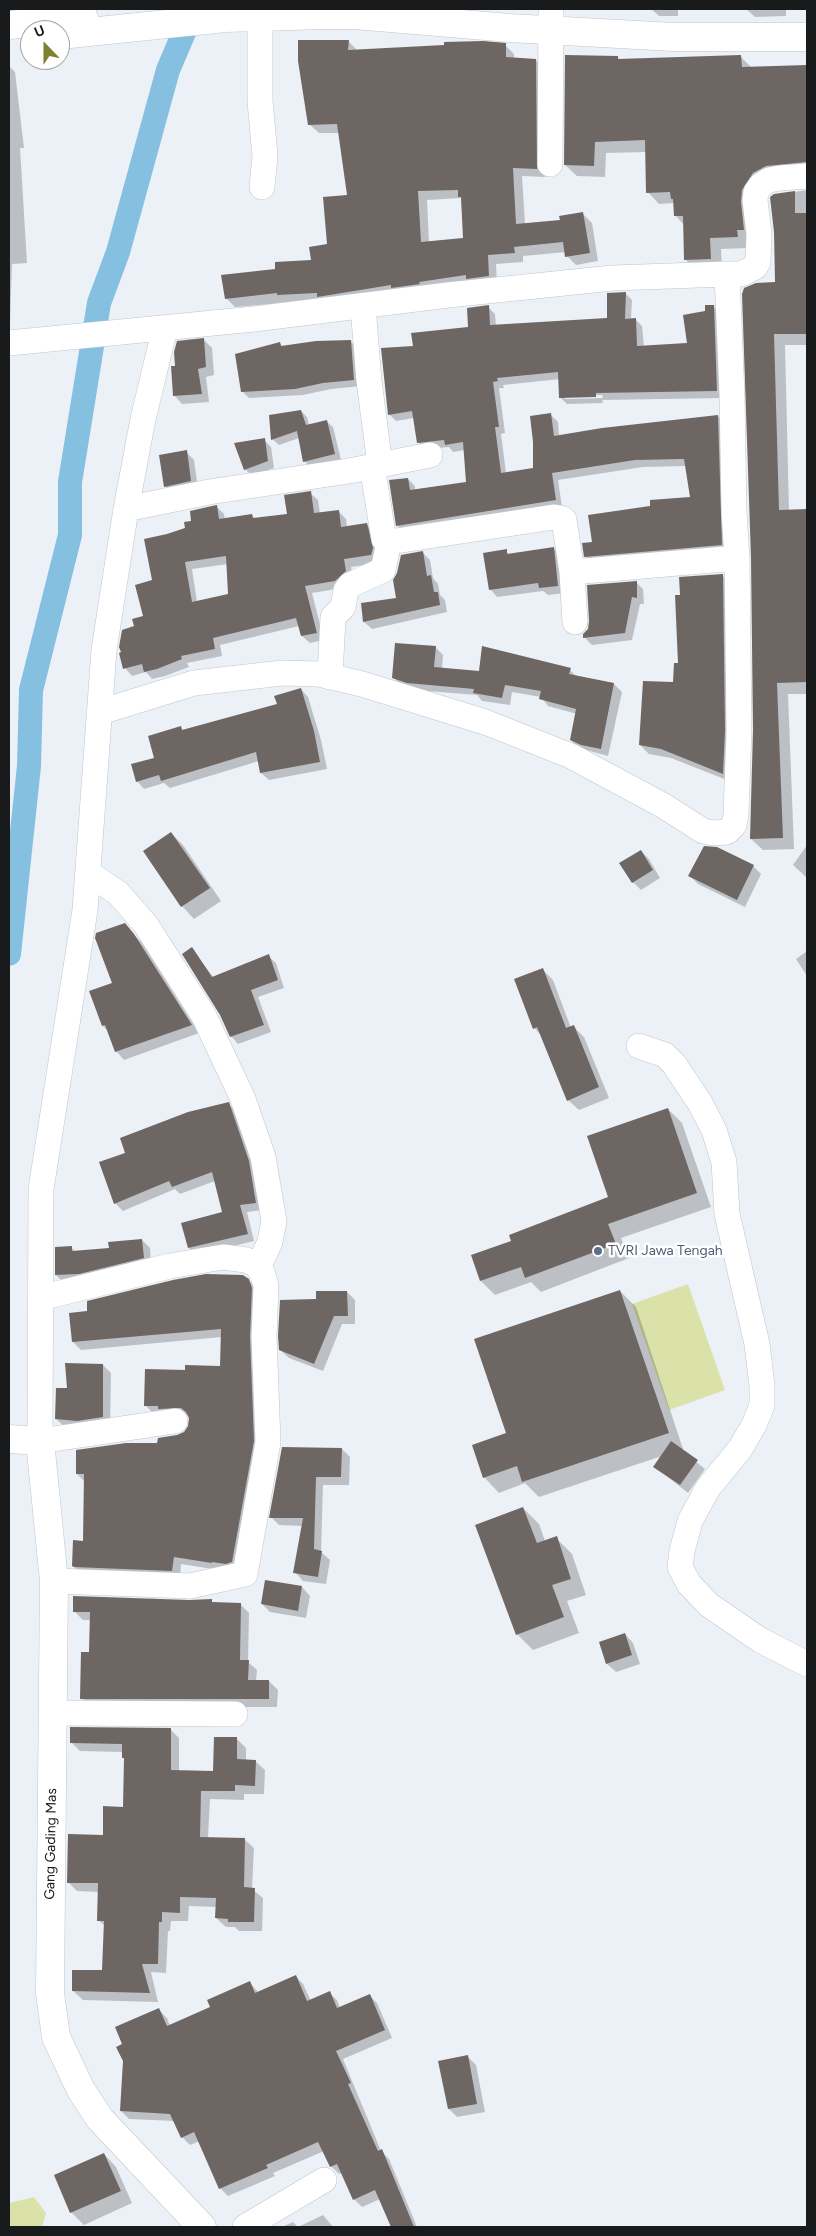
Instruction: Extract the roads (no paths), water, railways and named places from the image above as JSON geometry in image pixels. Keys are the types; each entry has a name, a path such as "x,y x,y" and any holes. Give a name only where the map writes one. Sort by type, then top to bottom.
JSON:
{"main road":[{"path":"70,32 95,24 193,9"},
{"path":"493,9 551,22"},
{"path":"9,25 95,24 225,18 261,13 551,22 674,37 807,22"},
{"path":"733,30 807,37"},
{"name":"Gang Gading Mas","path":"22,1440 54,1581 50,1993 56,2037 81,2090 100,2119 202,2227"}],"street":[{"path":"261,13 260,101 265,156 262,187"},
{"path":"550,164 551,22"},
{"path":"9,343 165,328 613,278 741,274 755,267 758,262 759,234 755,200 756,192 769,180 807,176"},
{"path":"100,712 194,683 282,673 319,674 438,706 571,756 664,806 703,831 714,833 727,832 734,825 736,815 739,730 737,558 727,274"},
{"path":"363,306 384,538 390,542 558,516 564,520 572,572 575,622"},
{"path":"165,328 143,419 126,509 104,650 85,910 40,1189 40,1298 22,1440 175,1421"},
{"path":"126,509 209,492 376,466 430,455"},
{"path":"330,677 333,617 343,606 346,590 350,585 383,570 390,542"},
{"path":"572,572 737,558"},
{"path":"88,873 118,893 146,925 204,1016 242,1099 263,1157 274,1221 270,1242 258,1267"},
{"path":"639,1046 665,1056 674,1064 700,1103 714,1130 724,1162 727,1214 757,1344 762,1386 762,1405 754,1425 740,1449 708,1488 690,1521 680,1567 689,1584 709,1605 760,1640 807,1664"},
{"path":"40,1298 170,1266 223,1258 246,1260 258,1267 262,1272 266,1286 264,1336 268,1442 245,1574 190,1586 54,1581"},
{"path":"52,1713 235,1714"},
{"path":"245,2227 324,2180"}],"waterway":[{"path":"9,954 29,766 31,690 70,535 70,482 99,303 118,252 168,70 194,9"}],"place":[{"name":"TVRI Jawa Tengah","path":"598,1251"}]}
